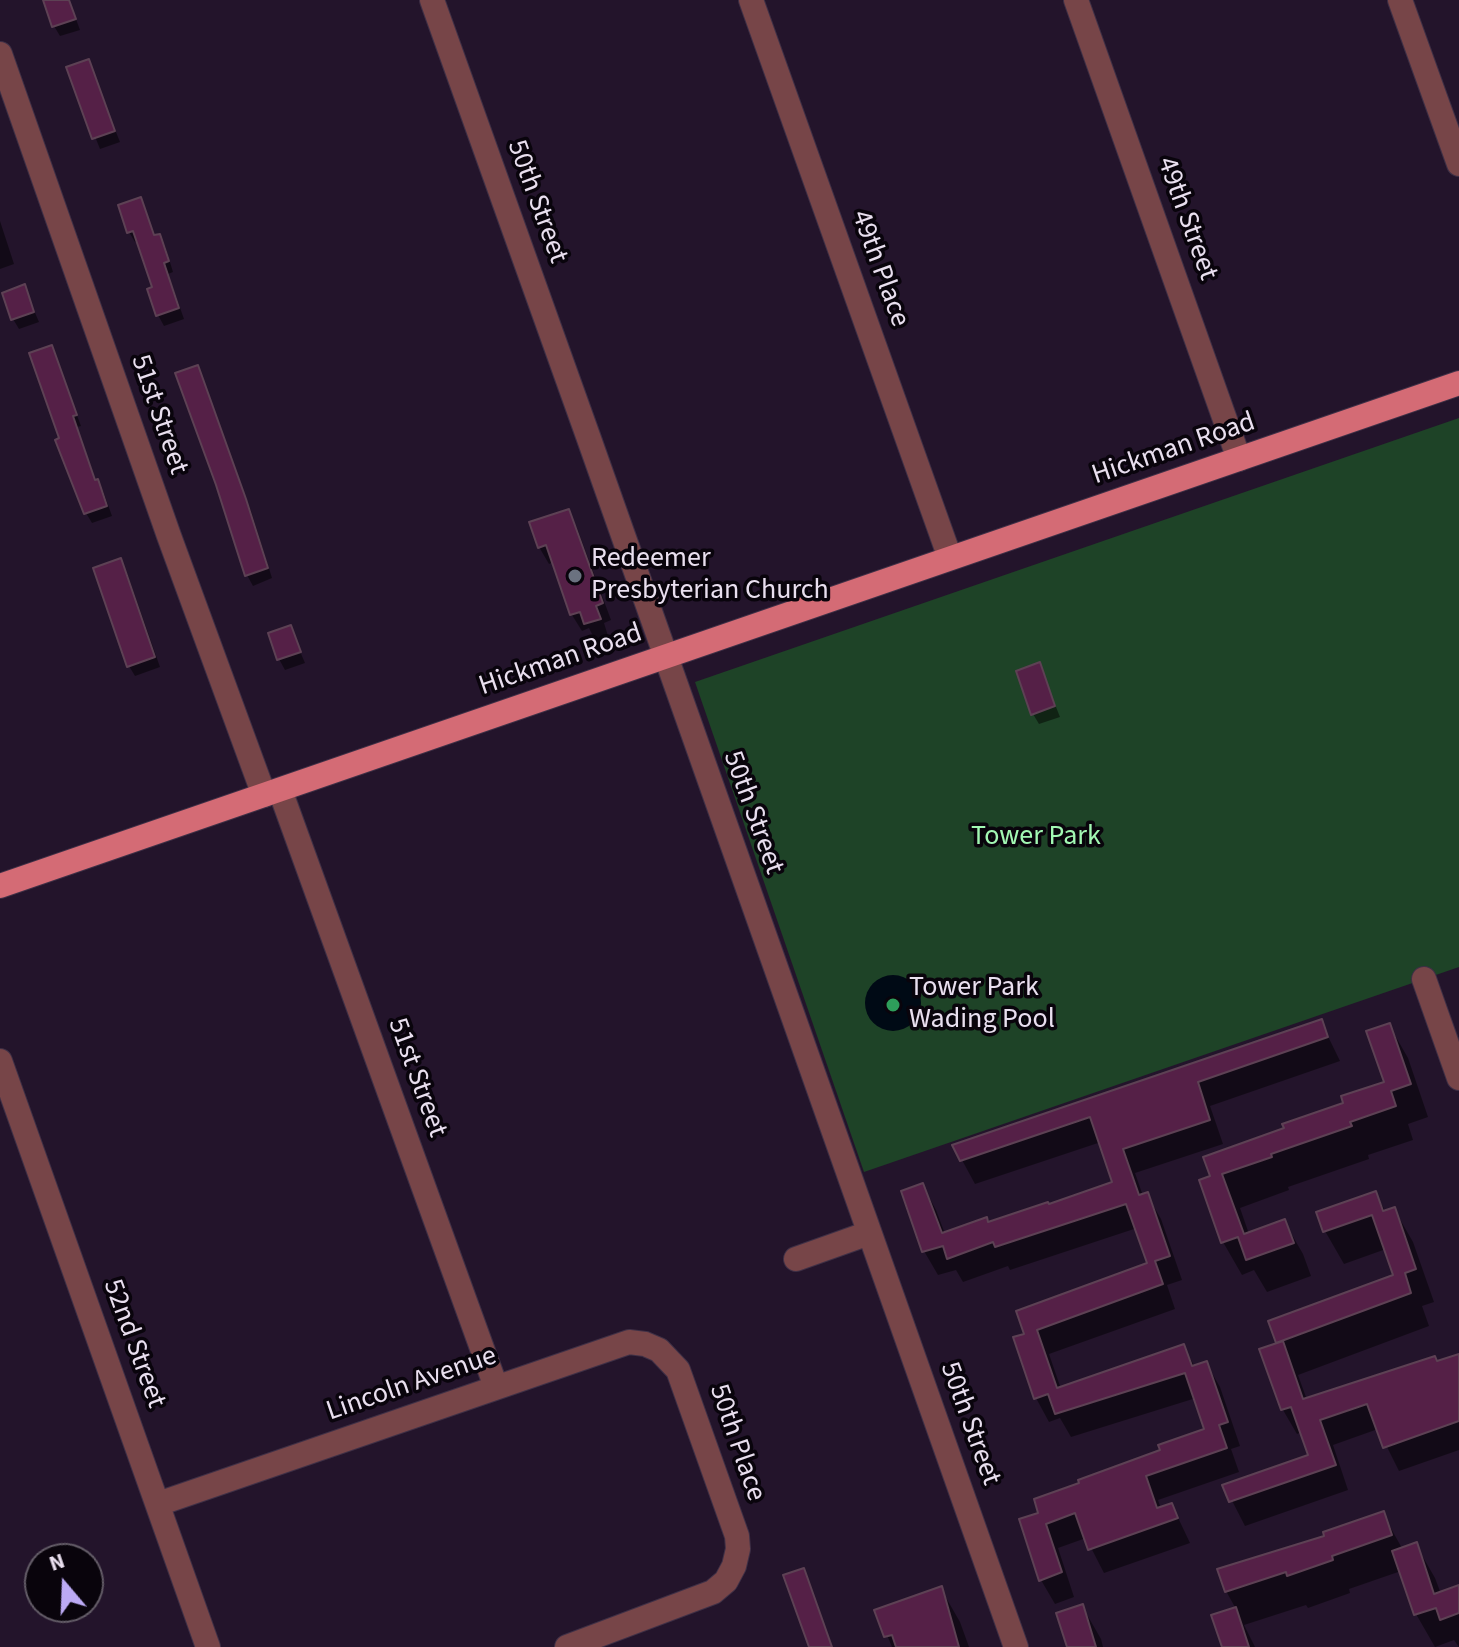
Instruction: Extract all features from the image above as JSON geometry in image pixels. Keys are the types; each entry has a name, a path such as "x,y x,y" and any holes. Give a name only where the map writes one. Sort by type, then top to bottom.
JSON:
{"main road":[{"name":"Hickman Road","path":"0,886 1459,383"}],"street":[{"name":"50th Street","path":"432,0 1016,1647"},
{"name":"49th Place","path":"751,0 950,558"},
{"name":"49th Street","path":"1076,0 1239,459"},
{"path":"1400,0 1459,164"},
{"name":"51st Street","path":"0,54 164,521 272,792 496,1387"},
{"path":"1424,979 1459,1078"},
{"name":"52nd Street","path":"0,1061 208,1647"},
{"path":"796,1259 869,1233"},
{"name":"Lincoln Avenue","path":"158,1504 629,1342 659,1350 678,1370"},
{"name":"50th Place","path":"567,1647 713,1592 726,1581 734,1566 737,1536 678,1370"}],"green space":[{"name":"Tower Park","path":"1459,418 1459,967 864,1172 695,682"}],"shaded area":[{"name":"Tower Park Wading Pool","path":"893,975 913,983 921,1003 913,1023 893,1031 873,1023 865,1003 873,983"}],"building":[{"path":"43,0 69,0 76,19 52,27"},
{"path":"89,59 115,131 92,139 66,67"},
{"path":"141,197 154,235 160,234 169,261 164,263 179,308 156,316 147,289 152,287 133,231 127,233 118,205"},
{"path":"25,284 34,312 11,320 2,293"},
{"path":"52,345 77,415 73,416 107,506 84,514 55,440 59,438 29,353"},
{"path":"198,365 268,568 245,576 175,373"},
{"name":"Redeemer Presbyterian Church","path":"569,509 603,603 596,606 601,619 584,624 580,612 570,615 546,545 538,548 529,522"},
{"path":"121,558 155,657 127,667 93,568"},
{"path":"291,625 301,652 277,660 268,633"},
{"path":"1040,662 1055,706 1031,715 1016,671"},
{"path":"1322,1019 1328,1037 1198,1082 1210,1120 1123,1149 1139,1195 1148,1192 1170,1256 1155,1261 1163,1284 1037,1330 1057,1388 1184,1344 1192,1366 1207,1361 1228,1422 1219,1425 1227,1448 1146,1476 1157,1508 1172,1503 1178,1518 1088,1550 1075,1513 1046,1524 1062,1572 1039,1581 1019,1519 1038,1513 1034,1499 1160,1450 1158,1445 1204,1429 1185,1373 1055,1414 1048,1394 1034,1399 1013,1337 1024,1334 1016,1311 1147,1263 1126,1204 995,1247 993,1242 947,1259 943,1246 922,1252 901,1191 923,1183 942,1233 987,1217 988,1222 1049,1204 1112,1182 1090,1117 960,1161 952,1145"},
{"path":"1390,1023 1411,1084 1391,1091 1396,1106 1350,1122 1352,1126 1222,1174 1244,1234 1285,1219 1294,1243 1246,1260 1238,1237 1221,1243 1199,1180 1210,1176 1203,1157 1284,1128 1282,1124 1343,1103 1341,1096 1384,1082 1366,1031"},
{"path":"1376,1191 1383,1211 1395,1207 1416,1269 1405,1273 1411,1293 1276,1343 1268,1321 1393,1275 1372,1215 1323,1232 1316,1212"},
{"path":"1283,1341 1303,1399 1435,1356 1437,1361 1459,1354 1459,1421 1383,1448 1367,1404 1320,1420 1336,1465 1229,1502 1222,1485 1308,1455 1291,1407 1281,1410 1259,1349"},
{"path":"1384,1511 1392,1535 1287,1576 1286,1572 1225,1592 1217,1569 1324,1536 1323,1532"},
{"path":"1417,1542 1434,1594 1459,1585 1459,1613 1440,1620 1436,1608 1414,1615 1392,1551"},
{"path":"804,1568 832,1647 809,1647 783,1575"},
{"path":"942,1586 959,1647 896,1647 892,1635 884,1637 874,1610"},
{"path":"1083,1604 1096,1647 1067,1647 1056,1613"},
{"path":"1236,1607 1249,1647 1222,1647 1211,1615"}],"place":[{"name":"Redeemer Presbyterian Church","path":"575,576"},
{"name":"Tower Park Wading Pool","path":"893,1005"}]}
